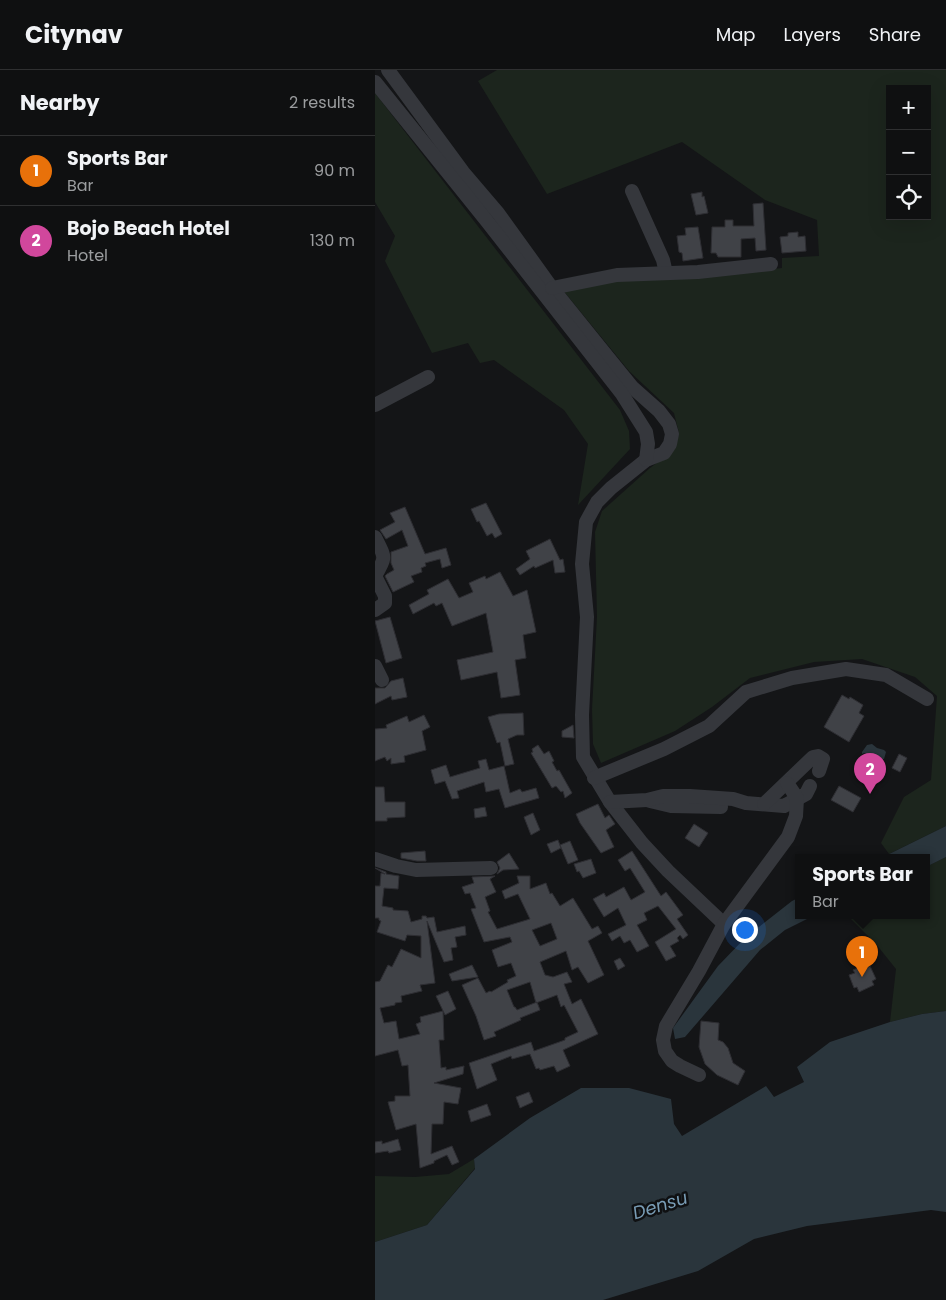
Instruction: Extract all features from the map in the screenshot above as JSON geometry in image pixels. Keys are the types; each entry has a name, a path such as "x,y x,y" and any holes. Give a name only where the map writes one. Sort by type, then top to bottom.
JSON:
{"street":[{"path":"388,70 458,175"},
{"path":"375,82 458,175 627,391 665,418 669,424 672,434 670,444 664,453 646,460 597,502 586,522 582,564 587,617 581,715 583,757 610,802 648,850 724,924"},
{"path":"632,191 663,260 666,273"},
{"path":"492,217 552,288 627,391 646,432 648,444 646,460"},
{"path":"552,288 617,275 699,272 771,264"},
{"path":"375,405 427,377"},
{"path":"375,537 384,556 384,562 375,576 385,596 385,603 375,610"},
{"path":"375,666 382,680"},
{"path":"594,778 664,750 709,726 746,692 792,678 846,669 886,674 927,699"},
{"path":"764,804 813,757 818,756 823,759 819,771"},
{"path":"699,1075 672,1061 665,1051 663,1040 666,1026 724,924 788,837 796,816 797,798 787,783"},
{"path":"610,802 647,800 663,796 690,796 733,799 746,803 784,806 806,794 810,786"},
{"path":"375,859 416,870 491,868"}],"shaded area":[{"path":"497,70 946,70 946,826 889,854 881,843 904,797 931,780 937,696 915,677 862,659 814,662 750,678 712,707 675,731 601,763 593,744 592,709 597,617 595,532 602,511 650,468 675,449 679,433 674,413 629,371 562,289 613,280 704,277 782,268 782,258 819,256 817,220 765,200 682,142 547,194 478,81"},
{"path":"375,93 620,410 629,431 630,449 578,505 588,444 564,410 494,360 480,363 468,343 432,353 385,261 395,236 375,202"},
{"path":"946,857 946,1011 922,1014 890,1022 896,969 876,944 851,919 930,919 930,865"},
{"path":"474,1159 475,1168 427,1225 375,1242 375,1176 415,1177 449,1174"}],"water":[{"path":"872,744 886,752 884,759 880,760 864,753 862,754 867,745"},
{"path":"946,826 946,857 930,865 930,854 889,854"},
{"path":"795,900 795,919 807,919 785,930 760,950 685,1037 675,1039 673,1028 718,966 746,937"},
{"name":"Densu","path":"946,1011 946,1212 931,1210 807,1226 754,1239 698,1271 603,1300 375,1300 375,1242 427,1225 475,1169 474,1159 530,1118 581,1088 629,1088 671,1099 674,1124 682,1136 766,1086 774,1097 804,1082 797,1067 830,1042 890,1022 922,1014"}],"building":[{"path":"702,192 708,213 696,215 691,194"},
{"path":"763,203 766,250 756,251 755,238 741,239 741,257 718,257 716,253 711,253 712,227 725,227 725,220 733,220 733,226 754,226 753,204"},
{"path":"698,227 703,258 683,261 682,253 679,252 677,236 686,235 685,228"},
{"path":"798,232 798,237 805,236 806,251 782,253 780,237 788,236 788,233"},
{"path":"486,503 502,534 495,538 492,533 487,536 471,509"},
{"path":"405,507 425,554 446,548 451,565 442,568 440,559 425,563 426,566 421,568 422,572 411,576 414,582 393,592 385,576 394,570 391,563 391,552 408,546 402,530 386,539 380,530 395,522 390,513"},
{"path":"550,539 560,560 563,559 565,572 555,573 553,560 535,568 534,566 520,575 516,569 530,559 526,551"},
{"path":"500,572 513,596 527,590 536,632 523,635 526,658 515,660 520,695 501,698 497,672 461,680 457,660 493,652 486,613 452,626 442,603 436,606 434,603 413,614 409,605 429,594 427,590 448,579 459,598 473,592 469,583 485,576 486,579"},
{"path":"390,617 402,658 386,663 375,621"},
{"path":"403,678 407,697 392,700 391,696 375,704 375,688 385,688 391,681"},
{"path":"842,695 849,699 850,697 863,705 859,713 864,716 849,742 824,727"},
{"path":"523,713 524,735 517,735 508,739 514,764 505,766 500,742 497,743 488,717 499,714"},
{"path":"424,715 430,727 422,731 426,750 404,756 405,762 391,764 391,758 387,761 385,757 375,761 375,729 387,728 386,725 407,716 409,722"},
{"path":"573,725 574,738 562,737 562,731"},
{"path":"538,745 544,754 549,751 554,761 552,762 557,771 559,770 572,793 565,798 563,791 561,792 556,786 552,788 531,753 533,752 532,749"},
{"path":"899,754 907,758 900,772 892,768"},
{"path":"486,759 489,770 504,766 510,793 520,789 522,792 536,788 539,798 505,808 499,789 486,792 484,782 457,791 459,798 452,799 445,781 435,784 431,770 446,765 450,777 480,768 478,761"},
{"path":"839,786 861,798 853,812 831,800"},
{"path":"375,787 384,787 385,802 405,802 405,817 387,818 387,821 375,821"},
{"path":"598,804 605,818 609,815 615,824 606,830 614,847 601,853 576,814"},
{"path":"485,807 487,816 475,818 474,809"},
{"path":"533,813 540,830 531,835 524,817"},
{"path":"694,824 708,833 699,847 685,838"},
{"path":"558,840 561,848 551,853 547,844"},
{"path":"570,841 578,860 568,864 560,845"},
{"path":"425,851 426,861 401,858 401,853"},
{"path":"632,851 661,896 666,892 683,915 677,919 688,935 683,939 680,935 677,938 679,941 670,946 676,956 666,961 655,942 676,929 658,906 644,913 647,920 637,925 649,946 637,952 630,940 624,943 620,936 612,941 608,934 626,925 618,908 604,917 593,899 604,893 606,897 624,887 631,900 645,892 630,868 625,871 618,860"},
{"path":"509,853 519,869 503,870 497,874 500,868 497,862"},
{"path":"591,859 596,873 583,878 579,871 577,872 574,864"},
{"path":"375,868 386,872 386,874 399,876 398,889 384,888 382,906 393,908 393,910 408,911 411,922 422,919 422,916 427,918 434,917 437,932 465,926 466,935 455,937 457,947 451,948 453,960 444,962 427,921 435,983 420,985 422,991 401,996 402,1002 380,1008 384,1023 396,1021 399,1039 420,1034 416,1024 421,1022 420,1017 443,1011 444,1040 439,1040 441,1068 446,1067 446,1070 464,1066 463,1074 434,1083 461,1088 458,1104 444,1102 443,1124 432,1124 431,1154 452,1146 459,1162 452,1165 447,1155 434,1161 434,1163 420,1168 416,1124 396,1130 388,1102 395,1101 395,1096 410,1096 408,1065 402,1066 398,1050 375,1056 375,982 380,981 388,965 392,967 401,949 421,958 421,936 407,935 405,941 377,932 381,921 379,918 375,918 375,886 380,886 381,873 385,874"},
{"path":"495,876 490,879 496,892 485,897 490,911 488,912 497,929 530,919 518,894 505,899 502,891 519,883 517,876 530,876 530,889 546,883 550,894 552,893 560,906 573,898 592,929 598,926 602,933 588,941 604,975 588,983 578,967 572,970 566,951 540,962 545,975 553,977 567,972 572,982 564,984 572,1004 581,999 598,1034 563,1050 570,1066 557,1072 554,1066 540,1070 539,1068 536,1069 530,1054 512,1059 511,1056 491,1064 497,1080 477,1089 469,1063 531,1042 534,1051 565,1040 565,1038 578,1032 564,1005 561,1007 557,995 537,1003 540,1010 520,1018 521,1020 494,1032 496,1036 484,1040 462,985 478,978 486,993 491,992 516,976 511,963 498,967 492,950 512,942 510,937 484,942 471,909 476,908 470,893 465,894 462,887 474,883 472,877","holes":["551,923 557,939 540,946 532,930","530,982 536,1002 517,1010 507,990"]},
{"path":"620,958 625,966 618,970 614,961"},
{"path":"472,965 478,977 452,981 449,974"},
{"path":"862,966 863,969 870,966 876,979 872,981 874,985 859,992 857,987 854,988 849,975 855,973 853,970"},
{"path":"448,991 456,1009 445,1015 436,996"},
{"path":"701,1021 719,1023 718,1040 723,1042 728,1048 733,1063 745,1071 738,1085 717,1075 705,1064 699,1047"},
{"path":"529,1092 533,1102 520,1108 516,1097"},
{"path":"487,1104 491,1115 471,1122 468,1111"},
{"path":"398,1139 401,1150 389,1153 388,1151 375,1153 375,1142 382,1141 382,1144"}],"place":[{"name":"Bojo Beach Hotel","path":"870,794"},
{"name":"Sports Bar","path":"862,977"}]}
